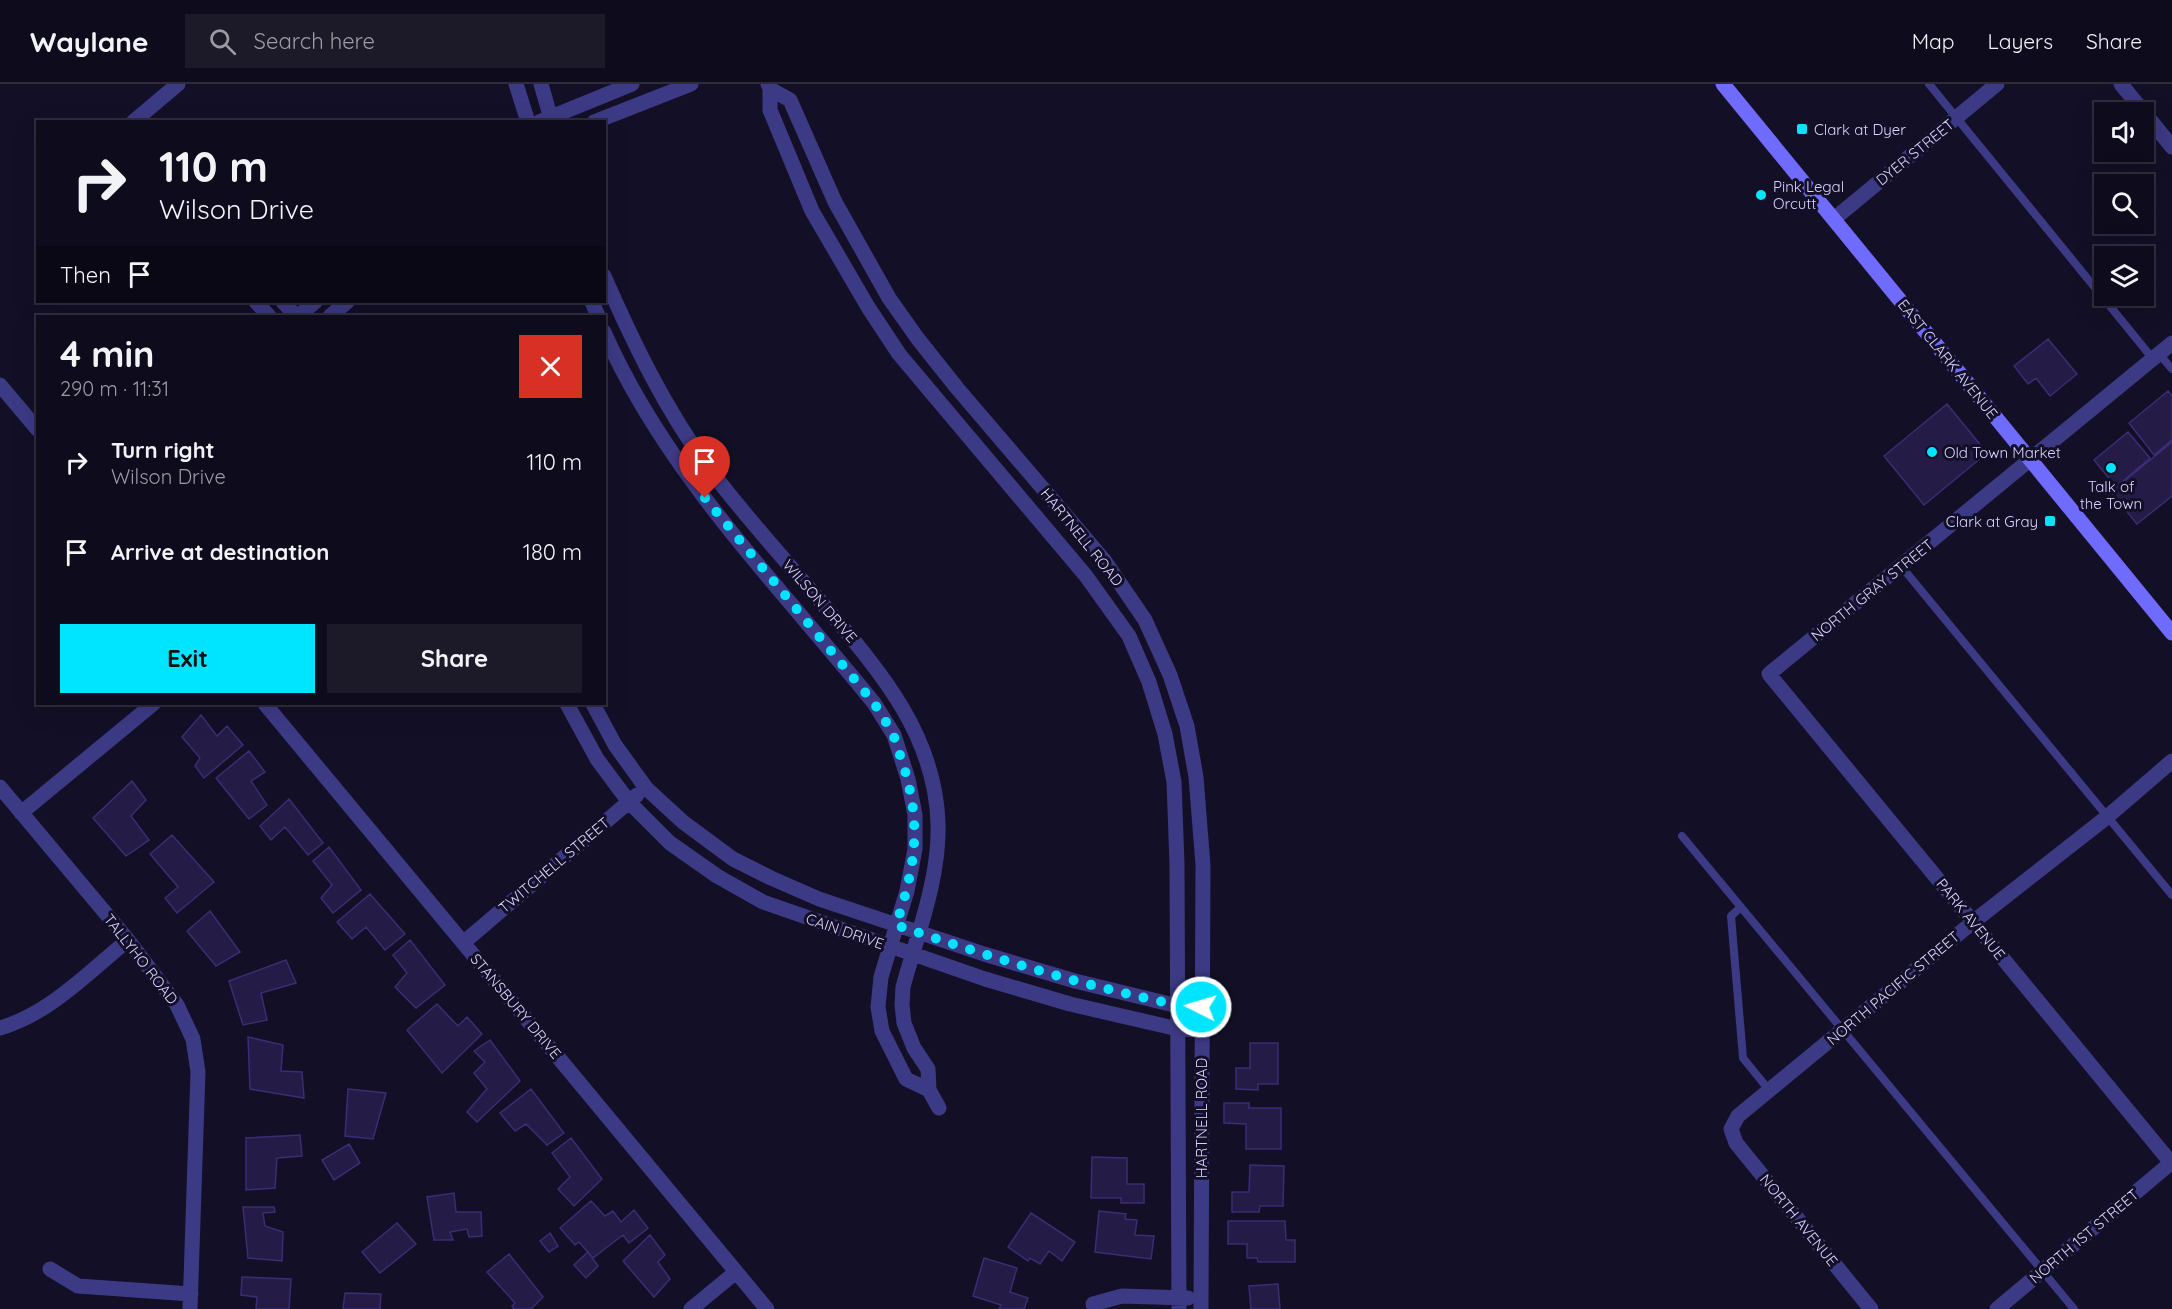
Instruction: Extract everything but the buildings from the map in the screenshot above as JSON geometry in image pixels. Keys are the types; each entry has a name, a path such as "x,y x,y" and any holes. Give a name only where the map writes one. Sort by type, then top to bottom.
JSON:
{"main road":[{"name":"EAST CLARK AVENUE","path":"1723,84 2172,633"}],"street":[{"path":"135,120 178,84"},
{"path":"516,84 527,120"},
{"path":"541,84 547,120 632,84"},
{"path":"599,120 691,84"},
{"name":"DYER STREET","path":"1833,219 1997,84"},
{"path":"2121,84 2172,147"},
{"name":"HARTNELL ROAD","path":"769,86 790,100 835,202 890,298 918,339 957,388 1104,560 1145,620 1170,675 1187,726 1196,777 1203,865 1200,1304"},
{"name":"HARTNELL ROAD","path":"769,86 770,110 818,221 874,316 899,354 1086,576 1129,636 1149,682 1165,734 1174,782 1178,1006 1179,1304"},
{"name":"WILSON DRIVE","path":"606,280 659,391 708,466 896,694 920,740 932,781 938,823 935,865 903,987 902,1005 904,1023 914,1048 928,1069 929,1090"},
{"path":"257,303 268,315"},
{"path":"285,303 296,315"},
{"path":"298,315 314,303"},
{"path":"331,315 346,303"},
{"name":"WILSON DRIVE","path":"606,336 638,400 690,480 874,703 894,735 908,779 915,815 913,860 907,891 881,977 878,1007 882,1031 906,1078 929,1090"},
{"name":"NORTH GRAY STREET","path":"1769,675 2172,343"},
{"path":"0,385 36,428"},
{"path":"939,403 957,388"},
{"path":"762,568 778,553"},
{"path":"1086,576 1104,560"},
{"name":"PARK AVENUE","path":"1769,675 2172,1163"},
{"path":"21,813 152,705"},
{"name":"STANSBURY DRIVE","path":"266,705 767,1309"},
{"name":"CAIN DRIVE","path":"568,705 597,759 629,802 670,843 717,876 763,902 912,955 1070,1004 1178,1029 1202,1030"},
{"name":"CAIN DRIVE","path":"594,705 615,745 646,788 683,822 732,859 819,899 918,933 1075,981 1178,1006 1201,1007"},
{"name":"NORTH PACIFIC STREET","path":"1731,1129 1738,1116 1769,1090 1973,922 2108,817 2172,761"},
{"name":"TALLYHO ROAD","path":"0,787 128,940 177,1005 193,1039 198,1072 190,1301"},
{"name":"TWITCHELL STREET","path":"463,943 646,788"},
{"path":"0,1028 12,1025 51,1003 128,940"},
{"path":"929,1090 939,1108"},
{"name":"NORTH AVENUE","path":"1731,1129 1736,1143 1871,1309"},
{"name":"NORTH 1ST STREET","path":"1997,1309 2172,1163"},
{"path":"50,1269 78,1286 190,1301"},
{"path":"691,1309 736,1272"},
{"path":"1093,1304 1122,1296 1179,1304 1200,1304"}],"lane":[{"path":"1929,84 2156,356 2172,369"},
{"path":"1901,566 2172,895"},
{"path":"1682,836 2074,1309"},
{"path":"1742,907 1731,916 1743,1058 1769,1090"}],"place":[{"name":"Clark at Dyer","path":"1802,129"},
{"name":"Pink Legal Orcutt","path":"1761,195"},
{"name":"Old Town Market","path":"1932,452"},
{"name":"Talk of the Town","path":"2111,468"},
{"name":"Clark at Gray","path":"2050,521"}],"route":[{"path":"705,498 844,665 874,703 894,735 908,779 915,815 915,849 907,891 896,925 1075,981 1178,1006 1201,1007"}]}
